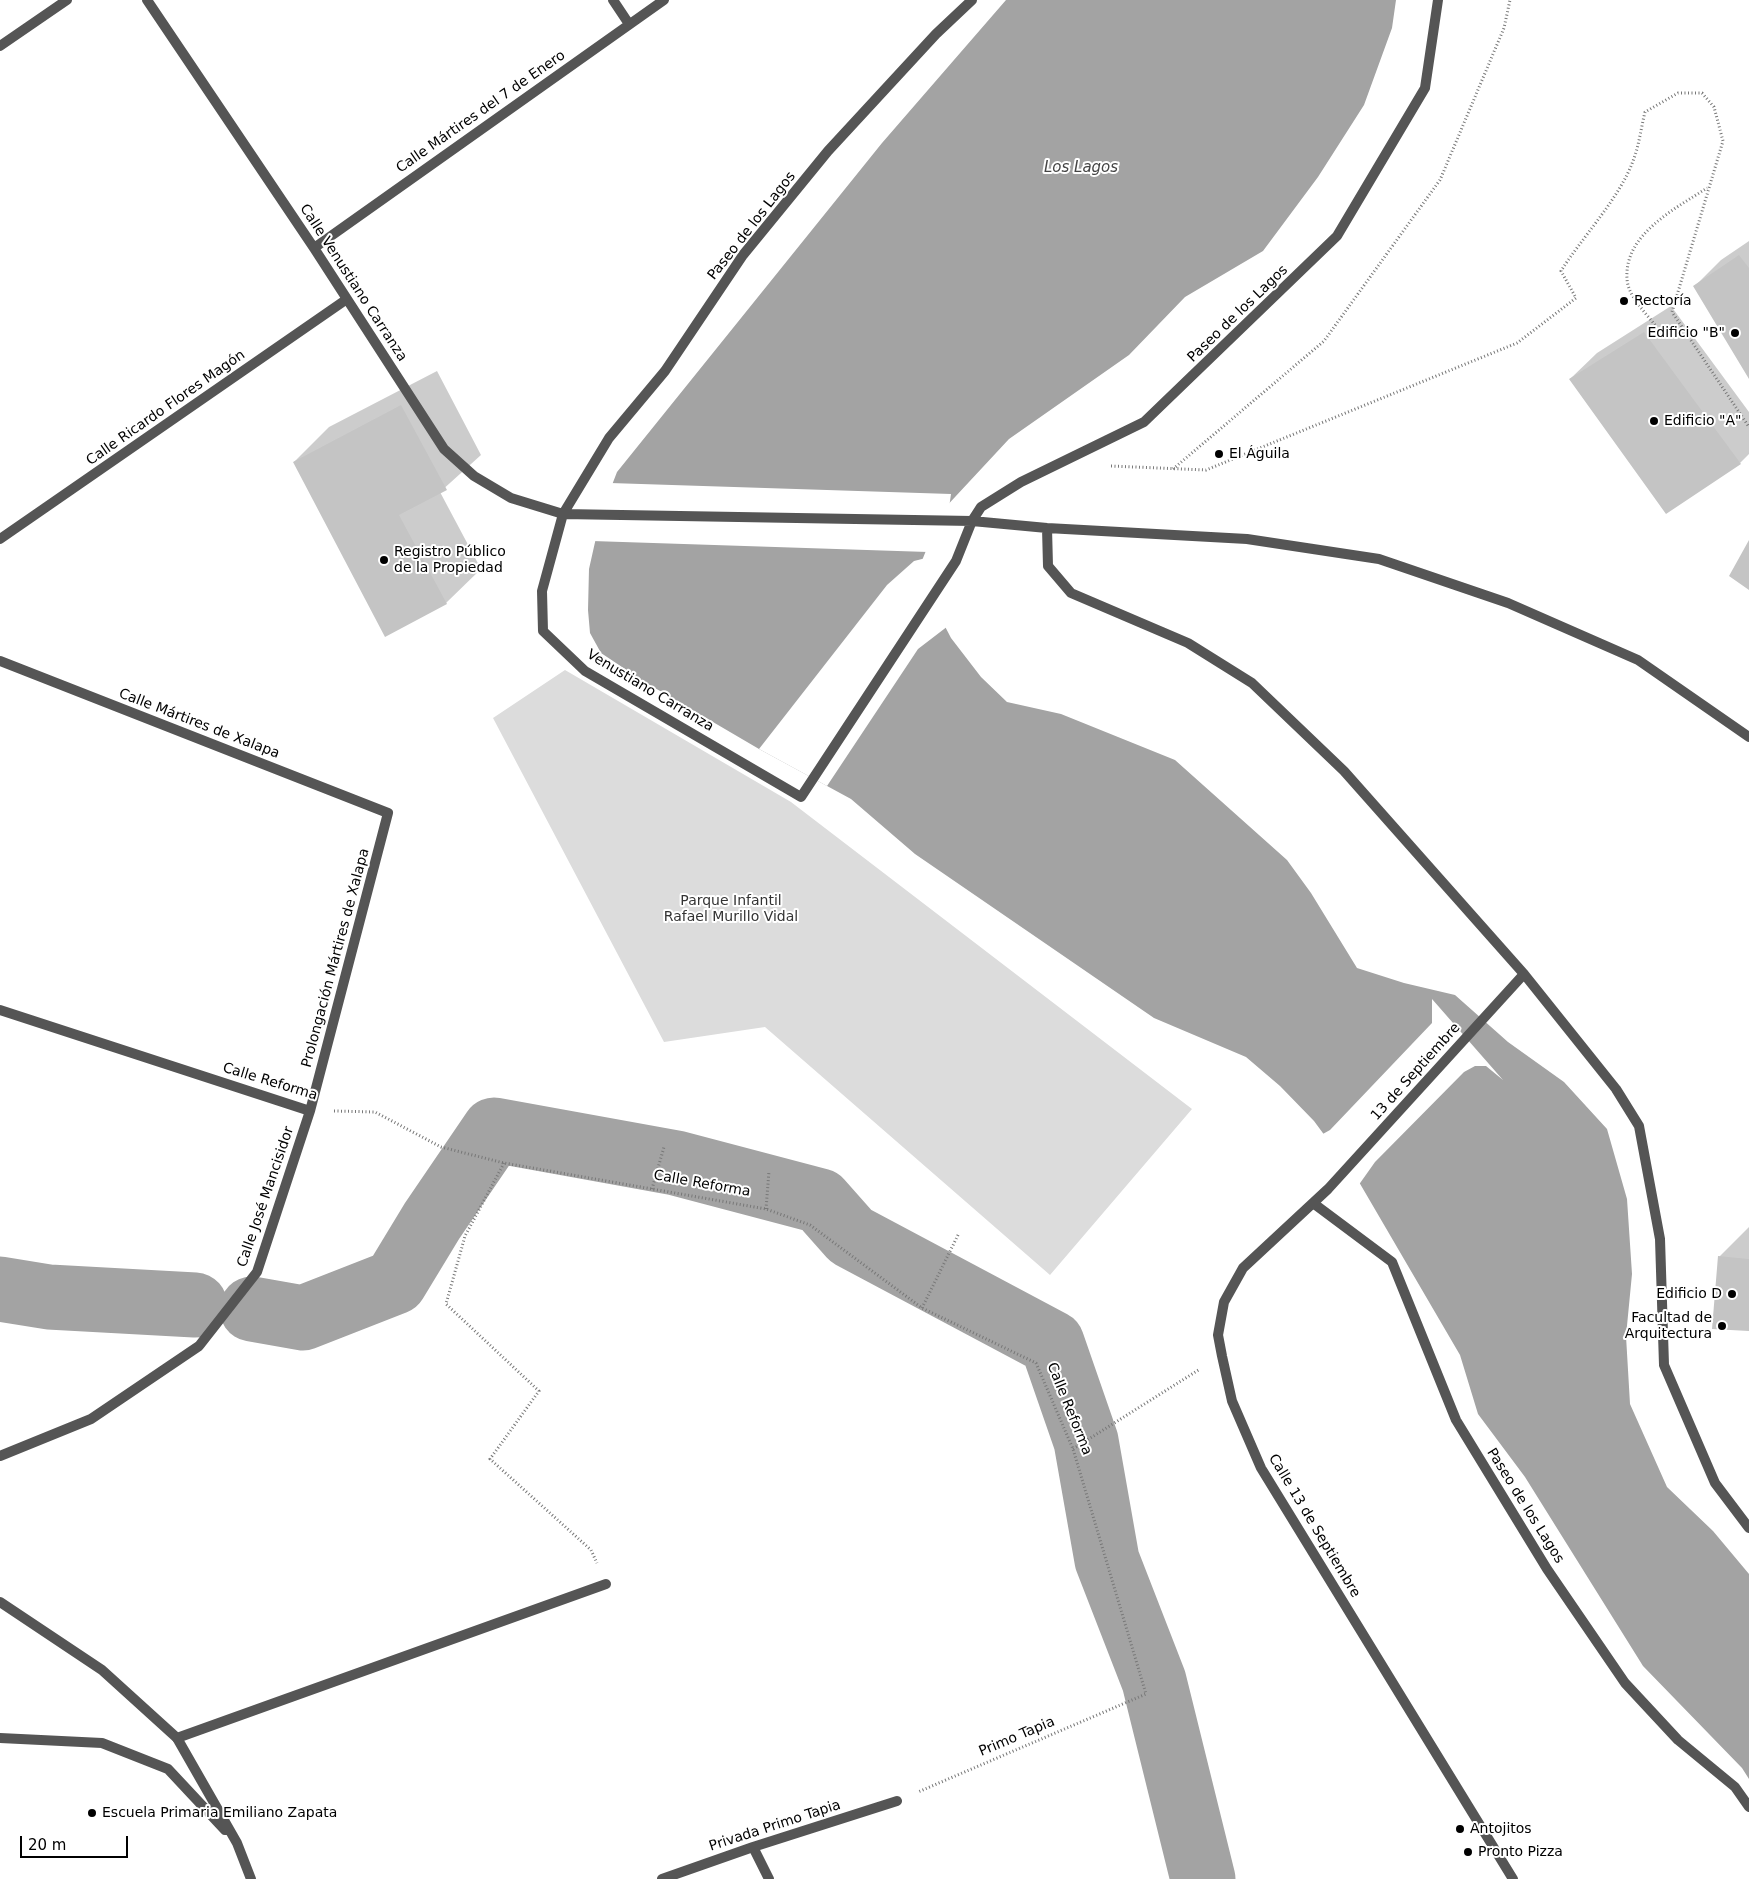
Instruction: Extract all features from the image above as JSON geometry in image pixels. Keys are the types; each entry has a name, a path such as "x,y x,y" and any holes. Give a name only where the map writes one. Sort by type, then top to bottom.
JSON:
{"street":[{"path":"0,46 67,0"},
{"name":"Calle Venustiano Carranza","path":"147,0 314,248 444,449 474,476 511,498 563,514 586,516 972,521 1047,528 1247,539 1379,559 1508,603 1638,660 1749,737"},
{"path":"613,0 629,24"},
{"name":"Calle Mártires del 7 de Enero","path":"314,248 664,0"},
{"name":"Paseo de los Lagos","path":"563,514 609,438 665,371 743,256 828,151 936,34 972,0"},
{"name":"Paseo de los Lagos","path":"801,796 956,561 972,521 981,507 1021,482 1144,422 1337,236 1425,88 1438,0"},
{"name":"Calle Ricardo Flores Magón","path":"0,539 347,299"},
{"name":"Venustiano Carranza","path":"563,514 542,591 543,631 585,671 801,796"},
{"path":"1047,528 1048,566 1070,593 1188,643 1252,683 1344,772 1524,974 1616,1089 1639,1126 1660,1238 1664,1365 1715,1483 1749,1528"},
{"name":"Calle Mártires de Xalapa","path":"0,660 388,813"},
{"name":"Prolongación Mártires de Xalapa","path":"310,1111 388,813"},
{"name":"13 de Septiembre","path":"1328,1189 1524,974"},
{"name":"Calle Reforma","path":"0,1010 310,1111"},
{"name":"Calle José Mancisidor","path":"0,1456 92,1419 199,1346 257,1272 310,1111"},
{"name":"Calle 13 de Septiembre","path":"1328,1189 1243,1268 1224,1302 1218,1335 1232,1401 1261,1468 1512,1879"},
{"name":"Paseo de los Lagos","path":"1313,1203 1392,1262 1456,1420 1547,1569 1625,1683 1678,1740 1734,1787 1749,1807"},
{"path":"178,1738 606,1584"},
{"path":"0,1602 102,1670 178,1738 237,1843 251,1879"},
{"path":"0,1738 102,1743 168,1769 237,1843"},
{"name":"Privada Primo Tapia","path":"662,1879 753,1847 897,1801"},
{"path":"753,1847 769,1879"}],"path":[{"path":"1173,469 1324,341 1429,196 1440,180 1504,28 1510,0"},
{"path":"1110,466 1206,470 1517,343 1576,298 1561,271 1578,244 1608,206 1633,161 1645,112 1678,93 1702,93 1714,107 1723,141 1672,312 1749,427"},
{"path":"1655,325 1634,298 1627,280 1629,261 1640,236 1708,187"},
{"name":"Calle Reforma","path":"310,1111 375,1112 441,1147 504,1163 766,1209 810,1225 922,1308 1036,1363 1073,1449 1146,1694"},
{"path":"652,1189 664,1147"},
{"path":"504,1163 465,1236 446,1304 539,1391 490,1459 591,1550 606,1584"},
{"path":"766,1209 769,1171"},
{"path":"922,1308 959,1233"},
{"path":"1073,1449 1222,1356"},
{"name":"Primo Tapia","path":"897,1801 1146,1694"}],"green space":[{"name":"Parque Infantil Rafael Murillo Vidal","path":"565,670 791,802 1192,1109 1050,1275 765,1027 664,1042 493,718"}],"water":[{"name":"Los Lagos","path":"1006,0 1396,0 1392,28 1364,105 1318,177 1263,251 1185,297 1129,355 1009,439 942,511 921,563 923,584 951,638 981,677 1007,702 1061,714 1175,760 1287,860 1311,893 1357,968 1404,983 1455,995 1508,1042 1564,1082 1607,1129 1627,1199 1632,1274 1626,1336 1630,1404 1667,1487 1713,1531 1749,1574 1749,1779 1742,1768 1643,1666 1525,1477 1478,1414 1460,1355 1359,1182 1314,1121 1280,1086 1246,1057 1154,1018 915,854 851,799 759,749 643,681 601,653 590,633 588,610 589,569 602,511 617,472 882,143"}],"pier":[{"path":"610,483 951,494 949,508 944,513 928,552 592,541 599,511"},
{"path":"926,558 923,564 925,583 948,626 918,649 827,786 759,749 887,585 914,561"},
{"path":"1432,999 1503,1080 1486,1066 1475,1066 1464,1072 1375,1162 1358,1186 1321,1135 1330,1130 1432,1023"}],"building":[{"name":"Edificio \"B\"","path":"1739,255 1749,268 1749,379 1693,286"},
{"name":"Edificio \"A\"","path":"1644,332 1741,464 1666,514 1569,379"},
{"name":"Registro Público de la Propiedad","path":"401,405 447,490 399,515 447,604 385,637 293,462"},
{"path":"1749,540 1749,590 1729,576"},
{"name":"Edificio D","path":"1718,1256 1749,1259 1749,1331 1712,1329"}],"waterway":[{"path":"252,1309 303,1318 395,1282 432,1221 494,1130 676,1163 820,1201 851,1236 1052,1343 1086,1441 1107,1560 1154,1681 1203,1879"},
{"path":"0,1289 49,1297 195,1305"}],"place":[{"name":"Rectoría","path":"1624,301"},
{"name":"Edificio \"B\"","path":"1735,333"},
{"name":"Edificio \"A\"","path":"1654,421"},
{"name":"El Águila","path":"1219,454"},
{"name":"Registro Público de la Propiedad","path":"384,560"},
{"name":"Edificio D","path":"1732,1294"},
{"name":"Facultad de Arquitectura","path":"1722,1326"},
{"name":"Escuela Primaria Emiliano Zapata","path":"92,1813"},
{"name":"Antojitos","path":"1460,1829"},
{"name":"Pronto Pizza","path":"1468,1852"}]}
